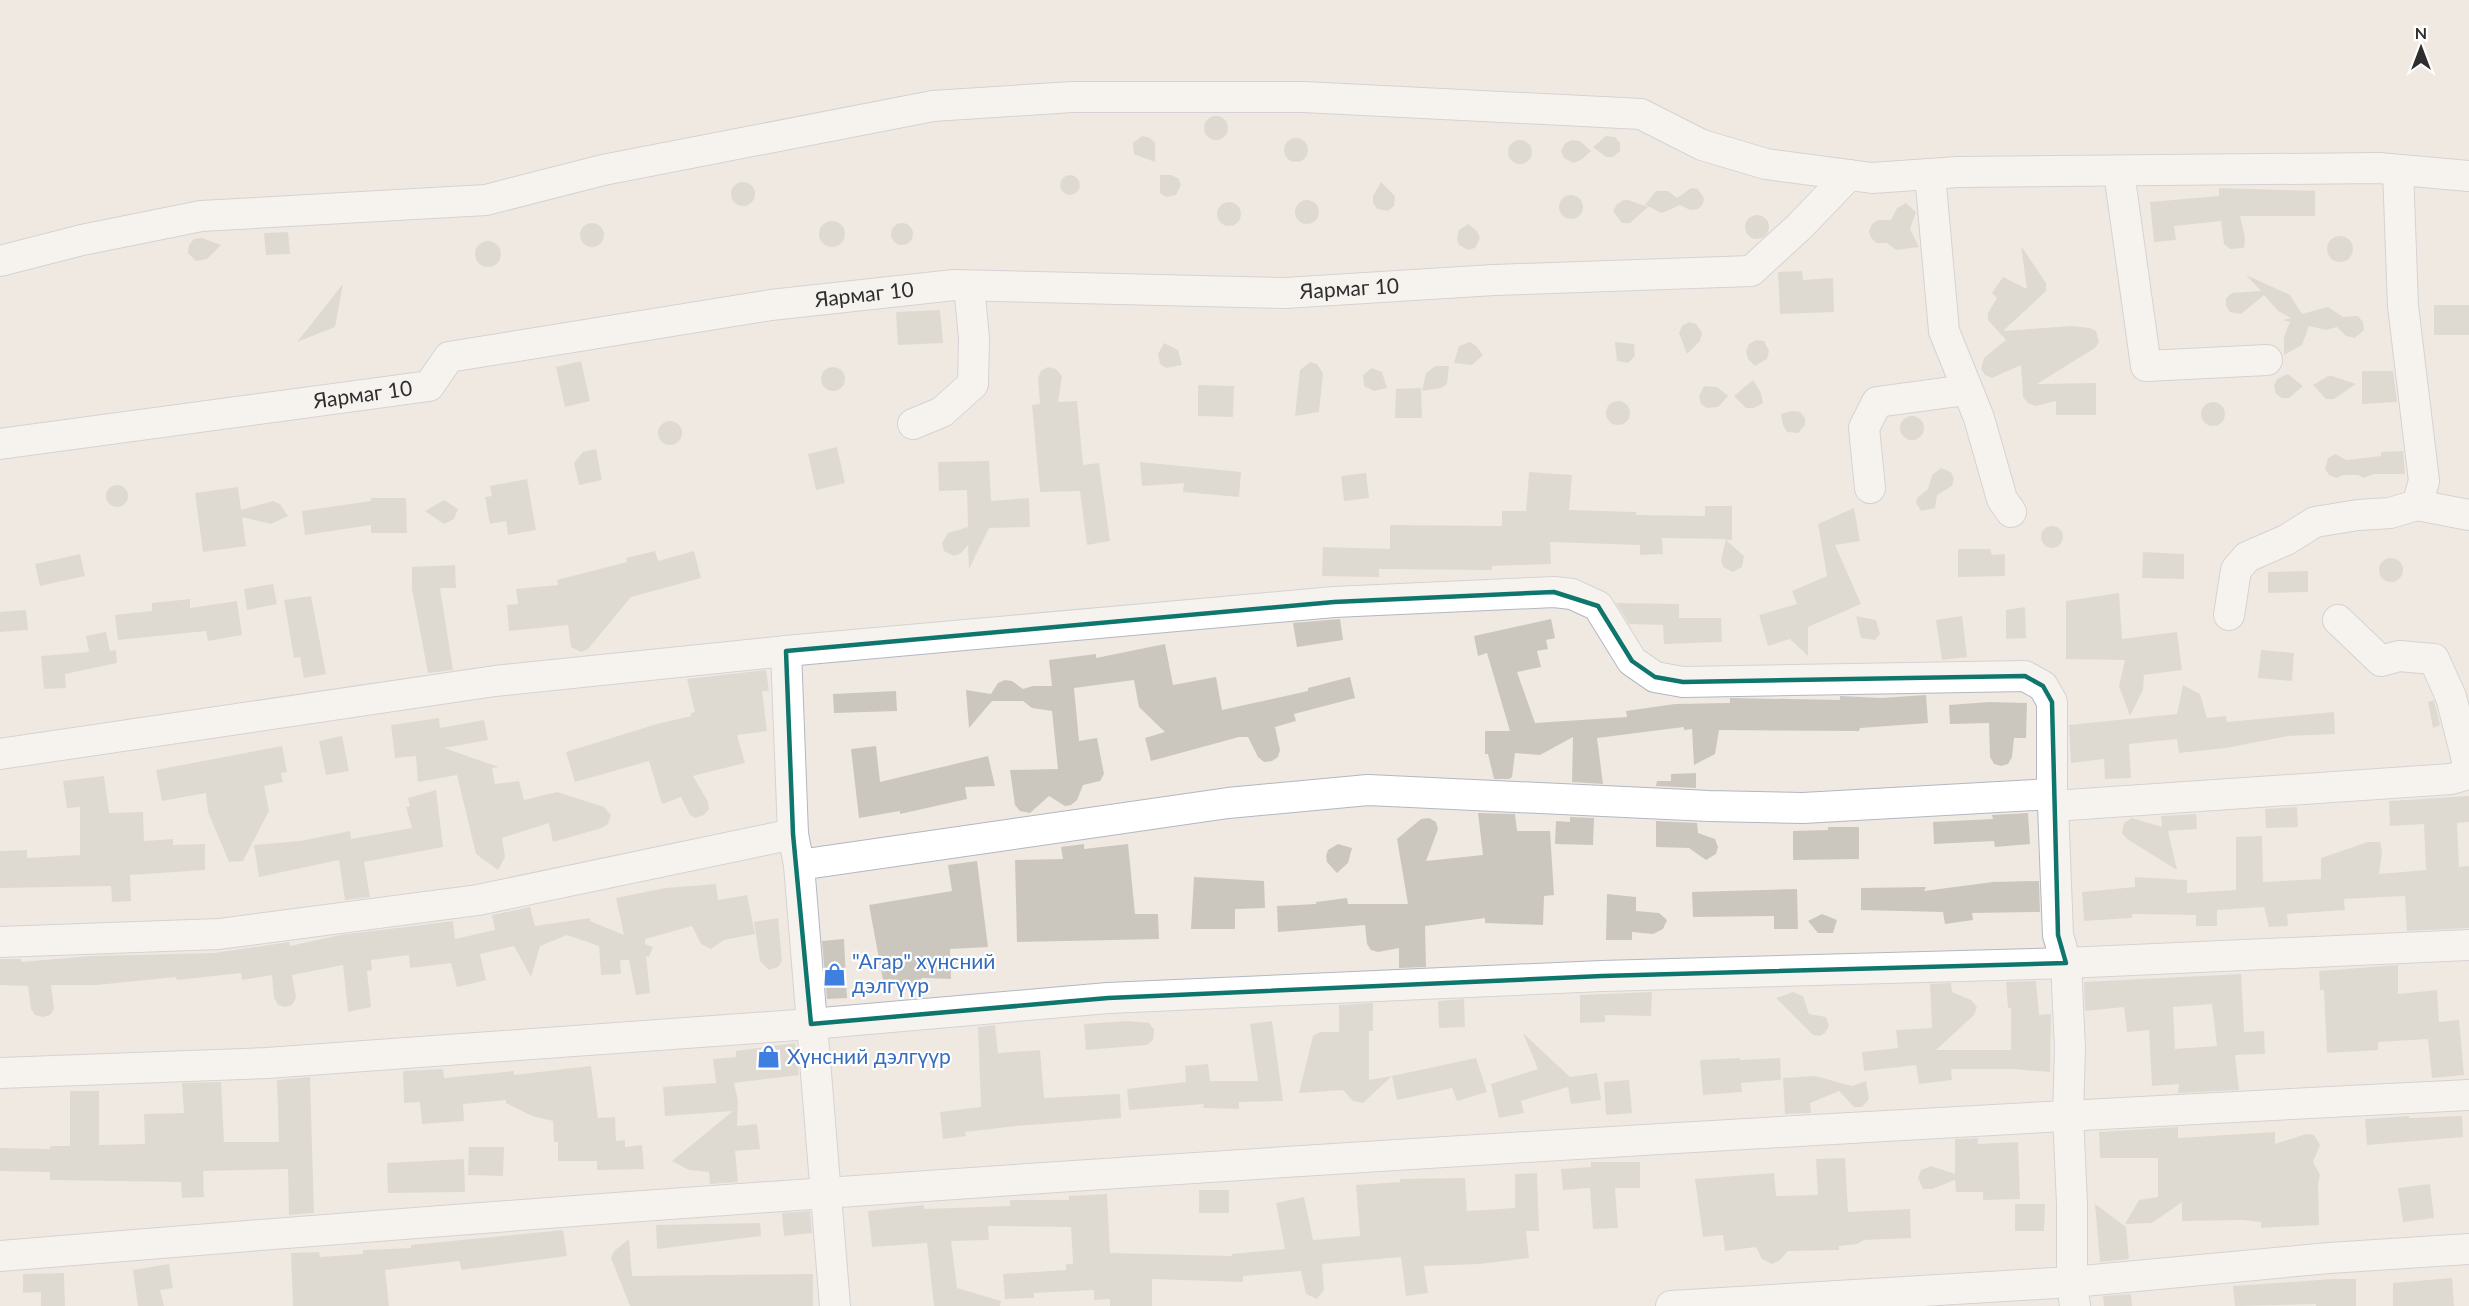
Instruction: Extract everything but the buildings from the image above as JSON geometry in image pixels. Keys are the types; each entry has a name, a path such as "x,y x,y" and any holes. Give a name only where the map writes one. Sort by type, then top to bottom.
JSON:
{"street":[{"path":"0,261 82,240 201,216 486,200 603,170 933,106 1072,97 1304,97 1641,114 1702,145 1766,164 1872,178 1930,174 2398,170 2469,176"},
{"path":"2398,170 2403,306 2424,480 2417,505"},
{"path":"2119,172 2146,366 2268,360"},
{"path":"1930,174 1944,331 1979,418 2002,499 2011,512"},
{"name":"Яармаг 10","path":"0,444 429,386 449,357 771,305 969,286 1285,293 1494,280 1751,271 1799,227 1849,175"},
{"path":"913,424 942,412 973,384 974,338 969,286"},
{"path":"1870,488 1864,428 1877,402 1966,390"},
{"path":"2229,615 2236,570 2247,557 2286,540 2315,522 2358,514 2391,513 2417,505 2469,515"},
{"path":"0,754 495,681 786,651 1334,602 1554,592 1572,594 1598,606 1632,661 1655,677 1683,682 2025,676 2043,686 2052,702 2052,800 2058,935 2066,963 2070,1049 2068,1115 2073,1294"},
{"path":"2338,620 2381,661 2399,656 2434,659 2451,697 2469,768"},
{"path":"786,651 793,834 799,865 835,1306"},
{"path":"799,865 1228,803 1368,790 1709,806 1803,808 2052,800 2451,779 2469,774"},
{"path":"0,942 219,934 478,900 793,834"},
{"path":"0,1073 267,1063 811,1024 1108,998 1602,976 2066,963 2469,945"},
{"path":"0,1256 827,1192 2068,1115 2469,1095"},
{"path":"1671,1306 2073,1294 2329,1258 2469,1249"}],"highlighted area":[{"path":"1554,592 1598,606 1632,661 1655,677 1683,682 2025,676 2043,686 2052,702 2058,935 2066,963 1602,976 1108,998 811,1024 793,834 786,651 1334,602"}],"place":[{"name":"\"Агар\" хүнсний дэлгүүр","path":"834,974"},
{"name":"Хүнсний дэлгүүр","path":"769,1057"}]}
